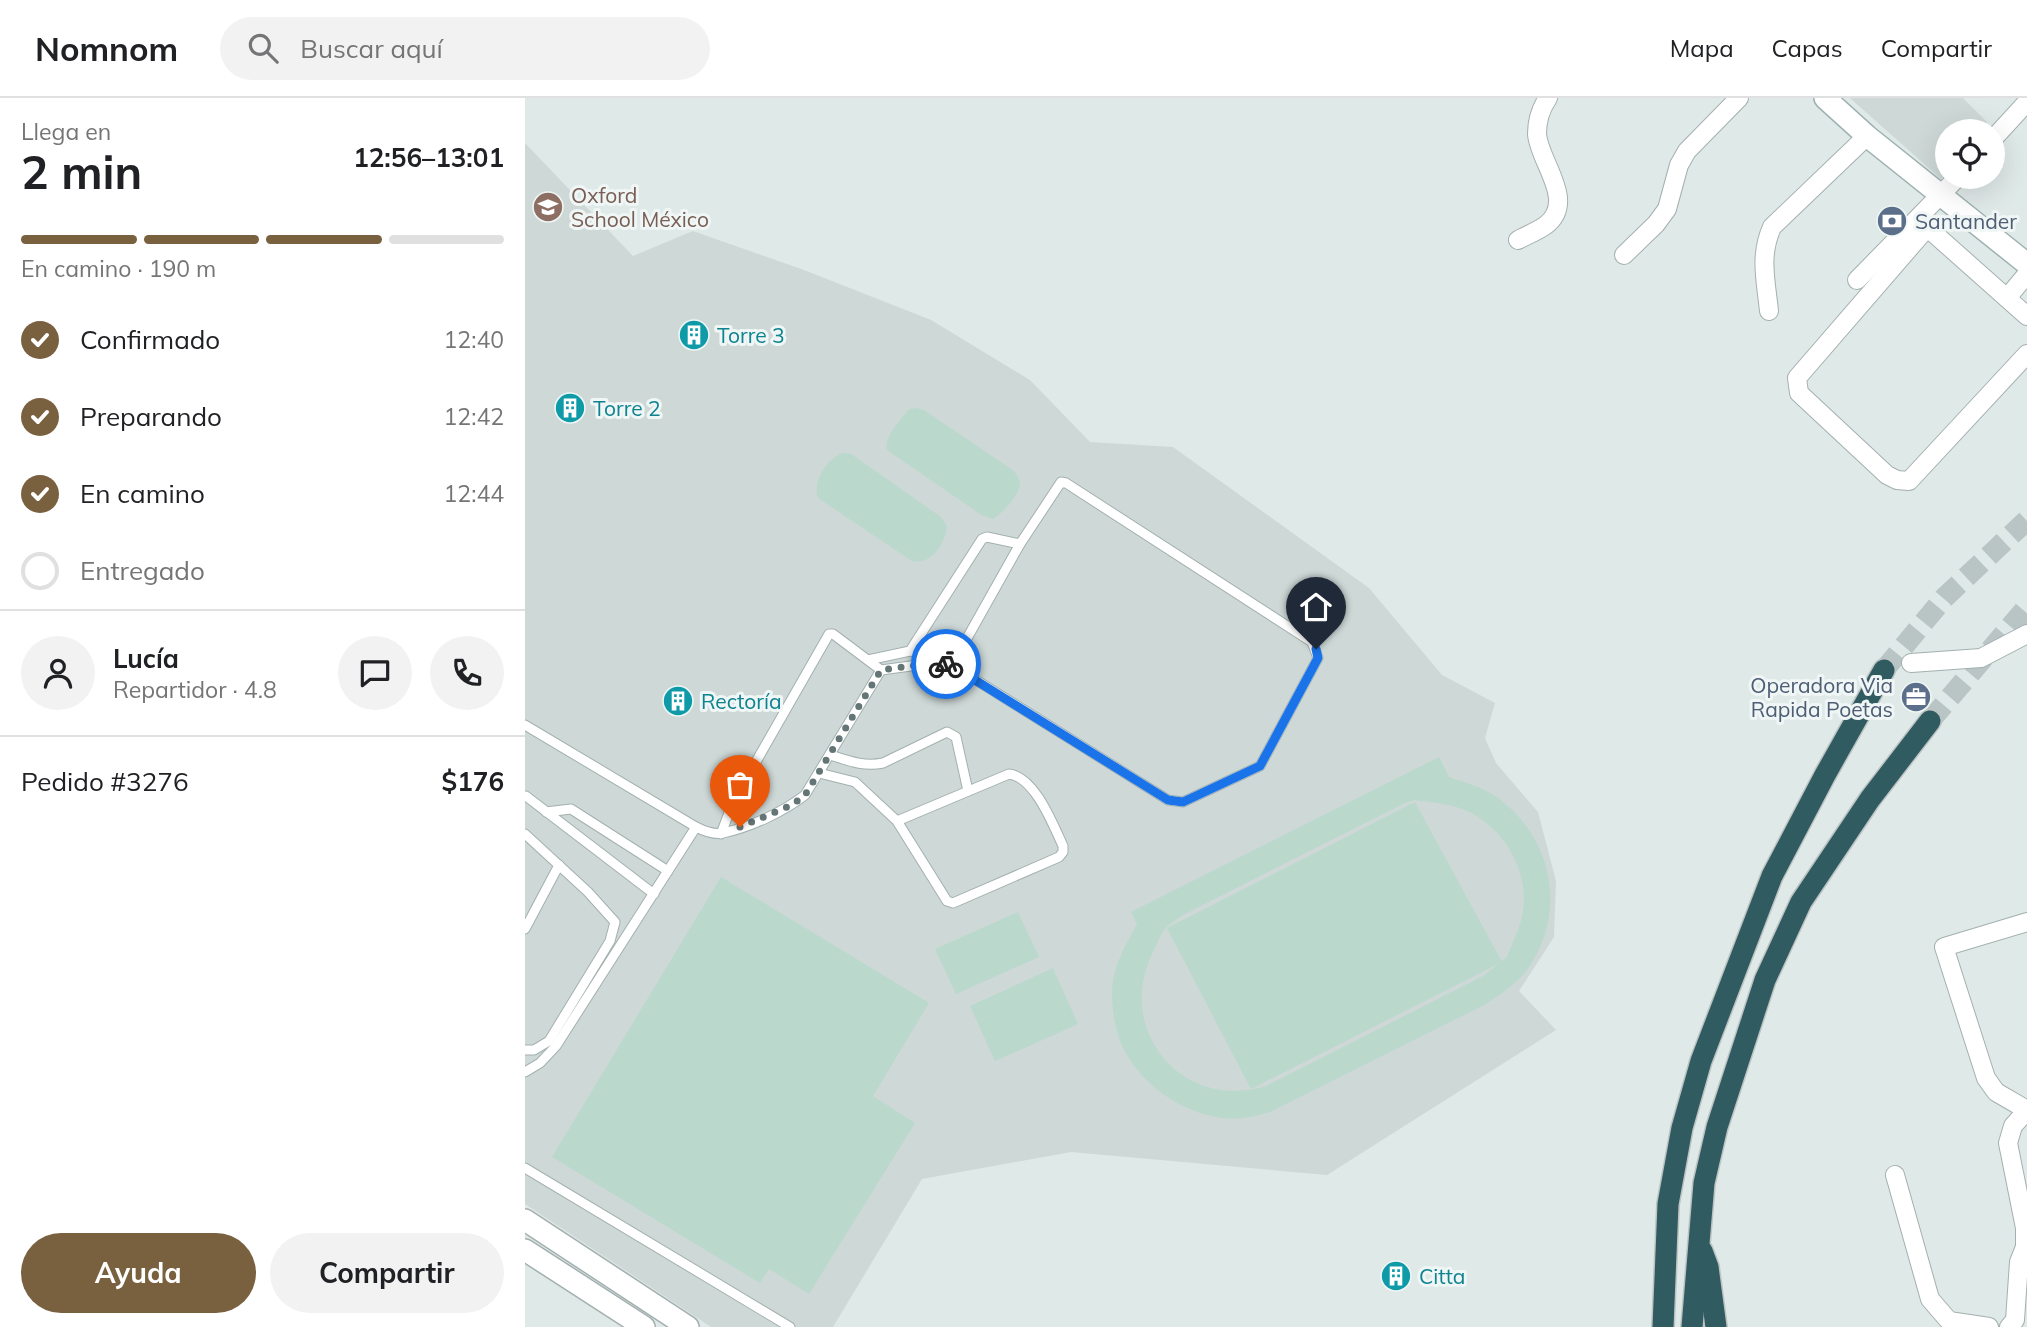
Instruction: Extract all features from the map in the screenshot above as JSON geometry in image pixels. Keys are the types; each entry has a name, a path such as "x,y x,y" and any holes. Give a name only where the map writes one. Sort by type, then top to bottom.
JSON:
{"highway":[{"path":"1663,1327 1668,1204 1682,1128 1701,1061 1772,876 1884,670"},
{"path":"1692,1327 1704,1183 1717,1127 1765,980 1801,902 1870,799 1930,721"},
{"path":"1697,1244 1708,1267 1716,1327"}],"street":[{"path":"1518,240 1548,224 1557,207 1556,183 1541,151 1537,135 1538,121 1548,98"},
{"path":"1624,255 1656,224 1667,209 1679,165 1687,151 1739,98"},
{"path":"1825,98 1867,136 2027,264"},
{"path":"2005,126 2027,102"},
{"path":"1769,311 1763,262 1765,243 1772,228 1867,136"},
{"path":"1857,280 1947,189"},
{"path":"2027,316 1935,232 1925,230 1797,378 1799,393 1887,475 1897,480 1909,481 2027,354"},
{"path":"2007,298 2027,274"},
{"path":"1911,663 1981,658 2027,634"},
{"path":"2009,1327 2015,1320 2019,1262 2025,1247 2025,1228 2008,1143 2014,1126 2027,1112 1996,1092 1986,1078 1944,947 2027,922"},
{"path":"1895,1175 1930,1299 1949,1321 1989,1327"},
{"path":"525,1220 683,1326"},
{"path":"525,1250 644,1327"}],"lane":[{"path":"721,834 733,802 827,635 833,634 881,670 933,663 951,665 1168,800 1183,802 1260,766 1318,658 1311,642 1061,482 1020,544 951,665"},
{"path":"910,651 982,540 987,537 1020,544"},
{"path":"868,660 910,651 958,652"},
{"path":"525,724 704,832 721,834 792,805 805,795 881,670"},
{"path":"830,755 860,765 873,765 883,763 947,732 956,737 968,791"},
{"path":"819,773 855,782 897,821 941,896 953,903 1059,857 1063,852 1063,846 1045,806 1022,778 1009,774 897,821"},
{"path":"525,797 654,894"},
{"path":"546,812 571,808 669,871"},
{"path":"525,1072 540,1063 556,1046 696,827"},
{"path":"525,834 588,892 615,922 613,933 549,1041 534,1050 525,1050"},
{"path":"525,929 559,865"},
{"path":"525,1168 790,1327"}],"shaded area":[{"path":"1850,98 1963,98 1984,119 1935,119 1935,174"},
{"path":"525,143 633,256 693,231 804,270 931,320 1030,380 1090,442 1173,447 1369,588 1442,675 1495,703 1485,738 1496,763 1538,812 1556,881 1554,937 1519,991 1556,1030 1327,1175 1071,1152 922,1179 833,1327 711,1327 525,1204"}],"green space":[{"path":"909,409 924,410 1014,471 1020,482 1018,492 996,517 992,519 980,514 887,450 888,439 894,428"},
{"path":"843,453 851,454 941,517 947,526 946,533 936,552 925,560 912,561 818,498 817,485 822,471"},
{"path":"1439,757 1449,777 1494,795 1514,812 1530,831 1541,852 1548,875 1550,899 1548,923 1540,947 1527,970 1486,1004 1270,1112 1243,1118 1209,1115 1175,1102 1147,1080 1126,1053 1115,1022 1112,990 1117,964 1137,924 1131,912","holes":["1415,800 1452,806 1473,814 1496,832 1513,855 1523,882 1524,897 1520,923 1507,957 1483,976 1266,1086 1235,1091 1207,1087 1183,1076 1163,1058 1149,1036 1142,1010 1143,981 1160,936 1168,926 1183,915"]},
{"path":"1415,802 1502,962 1251,1089 1167,928"},
{"path":"721,877 929,1003 873,1096 915,1123 809,1294 769,1269 760,1283 552,1157"},
{"path":"1018,912 1039,957 956,994 935,949"},
{"path":"1053,968 1078,1024 995,1061 970,1006"}],"tunnel":[{"path":"1884,670 1944,598 2027,520"},
{"path":"1930,721 2027,607"}],"way so far":[{"path":"740,827 792,805 805,795 881,670 933,663 946,664"}],"place":[{"name":"Oxford School México","path":"548,207"},
{"name":"Santander","path":"1892,221"},
{"name":"Torre 3","path":"694,335"},
{"name":"Torre 2","path":"570,408"},
{"name":"Operadora Via Rapida Poetas","path":"1916,697"},
{"name":"Rectoría","path":"678,701"},
{"name":"Citta","path":"1396,1276"}],"route":[{"path":"946,664 1168,800 1183,802 1260,766 1318,658 1316,649"}]}
